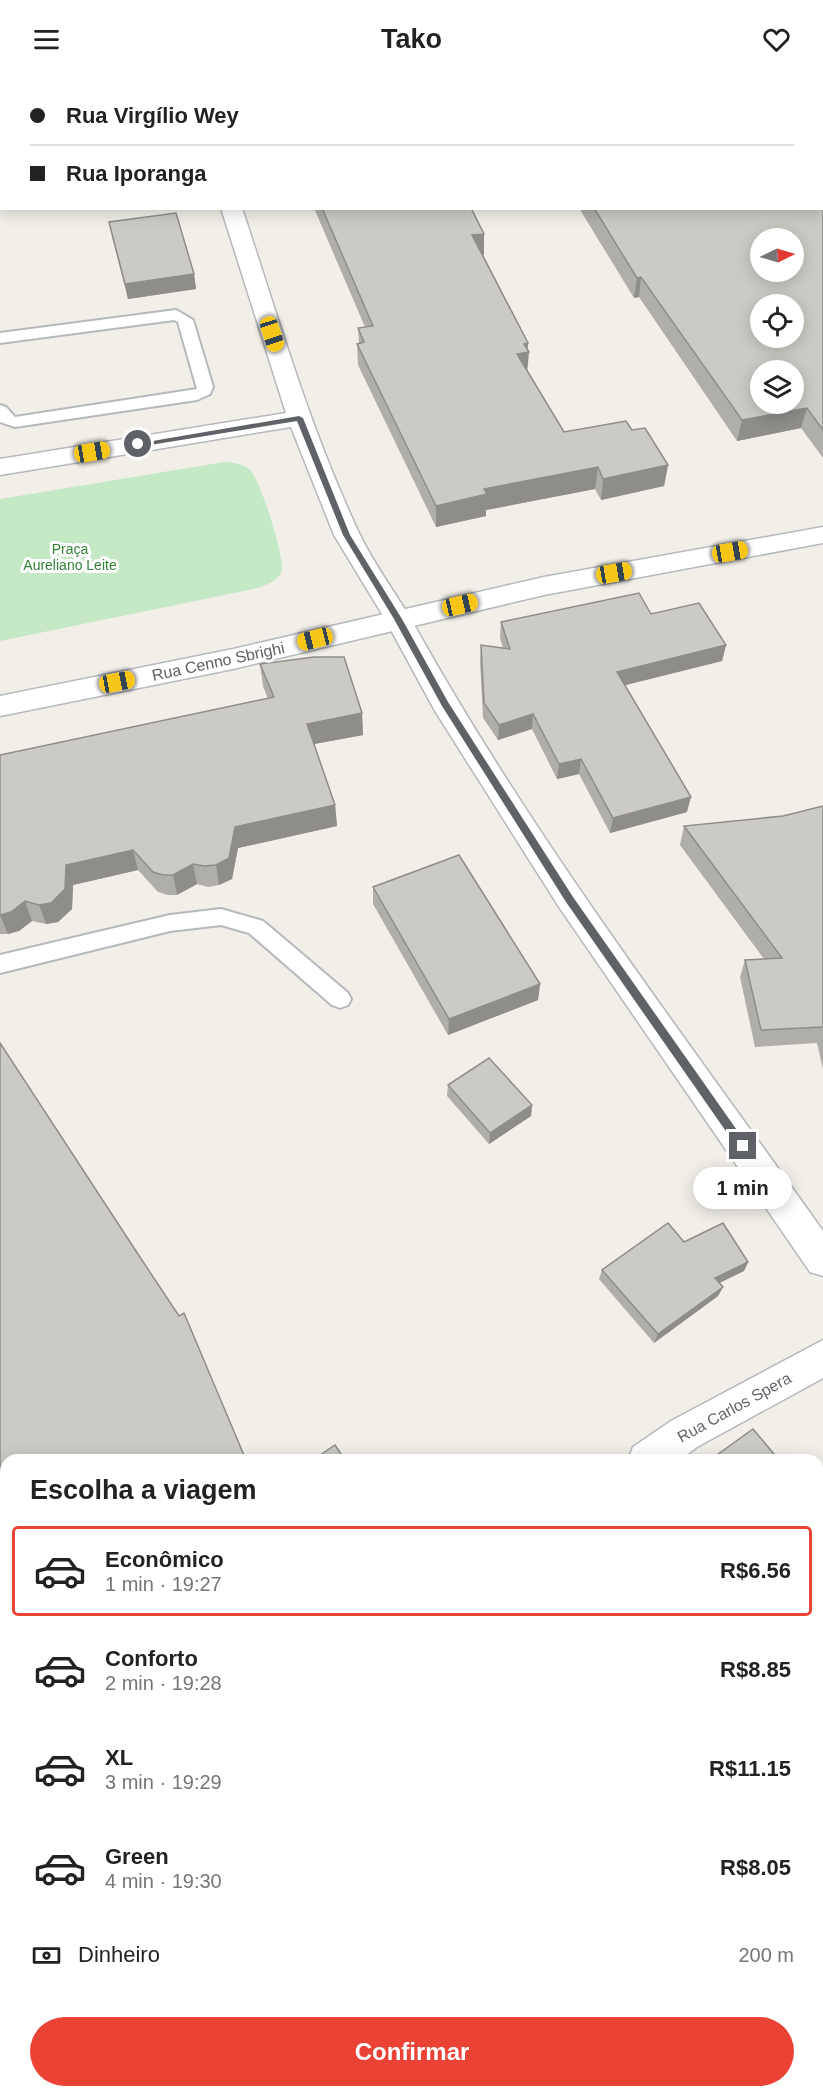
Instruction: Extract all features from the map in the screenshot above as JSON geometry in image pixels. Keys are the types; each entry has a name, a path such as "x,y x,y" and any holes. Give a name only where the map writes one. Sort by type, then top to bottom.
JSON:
{"street":[{"path":"232,210 299,418 347,535 398,619 445,704 570,899 823,1260"},
{"path":"0,466 299,418"},
{"name":"Rua Cenno Sbrighi","path":"0,706 233,659 544,586 823,535"},
{"name":"Rua Carlos Spera","path":"656,1454 684,1434 823,1358"}],"lane":[{"path":"0,338 176,315 185,320 205,387 204,391 197,395 15,422 7,420 0,410"},
{"path":"0,964 170,923 221,917 256,927 340,999"}],"green space":[{"name":"Praça Aureliano Leite","path":"224,462 245,466 255,478 272,521 280,554 282,566 277,578 258,588 0,641 0,499"}],"building":[{"path":"323,210 472,210 484,234 472,235 528,343 524,344 529,352 517,354 564,432 626,421 632,430 645,428 668,465 603,479 598,467 484,489 487,494 436,506 357,344 364,342 358,328 373,326"},
{"path":"595,210 823,210 823,430 807,408 804,409 804,360 750,360 750,414 774,414 742,420 641,277 637,278"},
{"path":"176,213 194,274 125,284 109,222"},
{"path":"639,593 651,614 699,603 726,645 617,672 691,797 613,818 581,759 559,764 533,714 499,725 484,703 481,645 510,649 501,622"},
{"path":"314,657 344,657 362,713 307,724 335,805 235,827 229,858 216,865 193,864 173,875 153,872 133,850 66,865 65,889 51,903 39,905 25,901 11,912 0,915 0,755 274,697 260,664"},
{"path":"823,806 823,1027 761,1030 745,960 782,958 684,826 783,816"},
{"path":"459,855 540,984 449,1019 373,887"},
{"path":"0,1043 179,1316 184,1313 243,1454 0,1454"},
{"path":"489,1058 532,1105 490,1133 448,1085"},
{"path":"668,1223 684,1242 723,1223 748,1262 715,1278 723,1287 658,1334 602,1270"},
{"path":"753,1429 774,1454 718,1454"},
{"path":"335,1445 341,1454 322,1454"}],"route":[{"path":"138,444 299,418 347,535 398,619 445,704 570,899 743,1146"}]}
